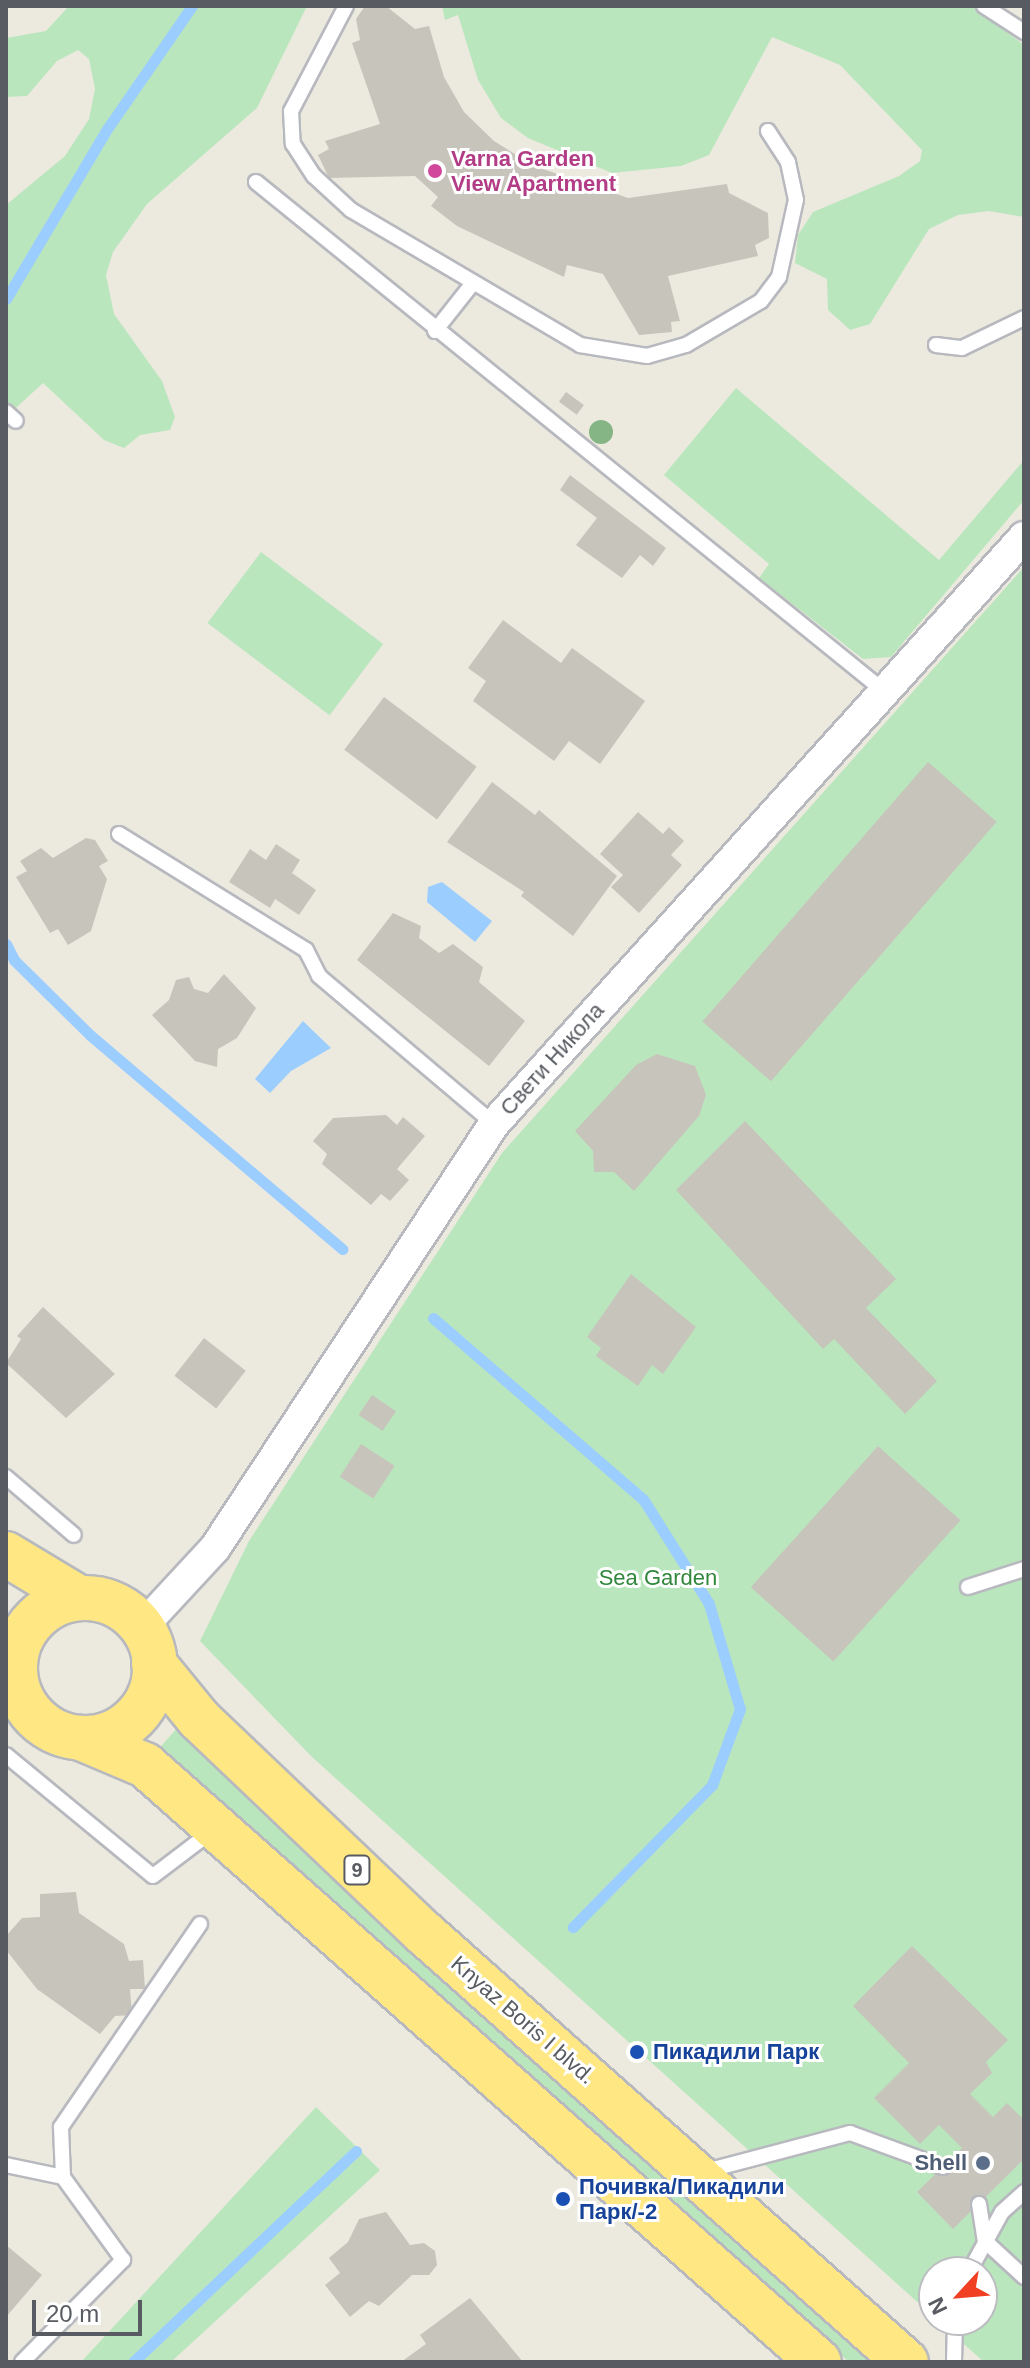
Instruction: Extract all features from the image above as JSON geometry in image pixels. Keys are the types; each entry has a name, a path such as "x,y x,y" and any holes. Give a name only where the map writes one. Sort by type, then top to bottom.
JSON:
{"highway":[{"name":"9","path":"6,1554 79,1598 125,1611 148,1646"},
{"path":"79,1598 41,1613 27,1628 14,1667 12,1676 41,1723 145,1765 819,2362"},
{"path":"81,1738 110,1733 135,1717 150,1692 148,1646"},
{"name":"Knyaz Boris I blvd.","path":"148,1646 199,1719 346,1860 906,2362"}],"street":[{"name":"Свети Никола","path":"148,1646 494,1124 1024,537"}],"lane":[{"path":"346,6 291,111 293,144 314,176 351,210 402,235 473,283 580,345 647,356 686,345 761,301 779,277 796,200 788,162 768,131"},
{"path":"984,6 1024,32"},
{"path":"256,182 435,331 884,691"},
{"path":"435,331 473,283"},
{"path":"936,345 962,348 1024,318"},
{"path":"119,834 306,950 319,976 494,1124"},
{"path":"6,1477 74,1535"},
{"path":"968,1587 1024,1569"},
{"path":"6,1755 153,1876 216,1829"},
{"path":"22,2362 123,2260 63,2177 61,2127 200,1924"},
{"path":"698,2173 850,2133 943,2167"},
{"path":"6,2165 63,2177"},
{"path":"977,2256 985,2241 1024,2192"},
{"path":"979,2204 985,2241 1024,2277"},
{"path":"954,2362 955,2336"}],"green space":[{"path":"69,6 307,6 257,108 147,204 113,252 106,275 114,314 162,381 175,417 170,430 140,435 124,448 104,440 43,383 6,417 6,205 65,156 89,119 95,89 89,59 78,50 57,61 27,96 6,97 6,38 46,31"},
{"path":"442,6 971,6 1024,45 1024,217 989,211 958,215 929,229 870,324 850,330 828,310 827,279 795,263 798,235 813,212 899,176 920,161 922,150 840,65 772,37 709,155 681,166 612,173 528,138 501,118 478,80 458,15 445,20"},
{"path":"736,388 939,560 1024,460 1024,500 891,657 863,659 759,578 769,564 664,475"},
{"path":"261,552 383,644 330,715 207,623"},
{"name":"Sea Garden","path":"1024,567 1024,2362 984,2362 955,2336 998,2336 998,2256 918,2256 918,2303 312,1757 200,1641 249,1541 502,1153"},
{"path":"180,1725 874,2362 849,2362 152,1756"},
{"path":"316,2107 380,2170 171,2362 81,2362"}],"water":[{"path":"442,882 492,921 475,942 427,902 428,887"},
{"path":"303,1021 331,1048 291,1071 270,1093 255,1079"}],"building":[{"name":"Varna Garden View Apartment","path":"365,6 386,6 415,29 429,26 444,77 464,112 494,141 534,166 628,198 727,184 729,193 768,213 769,238 755,245 758,256 668,276 680,321 671,322 672,332 639,335 603,274 567,265 564,277 457,226 431,206 438,197 415,176 329,178 318,155 329,149 325,141 380,124 352,43 360,40 356,19"},
{"path":"566,392 584,405 577,415 559,402"},
{"path":"570,475 666,548 653,566 640,555 622,578 576,545 597,518 560,490"},
{"path":"503,620 561,663 572,648 645,701 600,764 569,741 554,761 473,701 486,681 468,668"},
{"path":"384,697 477,767 437,820 344,750"},
{"path":"928,762 997,822 771,1081 702,1022"},
{"path":"492,782 535,815 539,810 617,876 573,936 521,896 524,892 447,842"},
{"path":"638,812 663,834 669,827 684,841 671,855 682,865 639,913 611,887 623,875 600,854"},
{"path":"86,838 95,840 108,861 99,866 107,879 91,931 68,945 58,929 50,933 16,877 27,871 20,861 41,848 53,858"},
{"path":"276,844 300,860 292,873 316,890 299,915 275,899 270,908 229,882 250,849 266,860"},
{"path":"393,913 421,926 419,938 439,953 453,944 483,967 479,982 525,1021 489,1066 357,960"},
{"path":"224,974 256,1008 237,1038 218,1049 217,1067 195,1061 152,1015 169,1000 176,980 189,977 194,989 208,993"},
{"path":"657,1054 695,1066 706,1095 699,1116 634,1191 614,1172 594,1172 593,1151 575,1131 636,1065"},
{"path":"386,1115 397,1125 403,1117 425,1136 397,1169 409,1180 390,1201 381,1194 371,1205 322,1164 327,1154 313,1141 333,1118"},
{"path":"745,1121 896,1279 866,1308 937,1381 905,1414 834,1339 823,1349 676,1190"},
{"path":"631,1274 696,1327 663,1374 652,1365 638,1386 596,1356 601,1348 587,1337"},
{"path":"43,1307 115,1374 66,1418 6,1363 21,1339 17,1336"},
{"path":"204,1338 246,1371 216,1408 174,1376"},
{"path":"372,1395 396,1411 383,1431 359,1415"},
{"path":"361,1444 395,1466 373,1498 340,1477"},
{"path":"878,1446 960,1520 833,1661 751,1587"},
{"path":"76,1892 79,1913 124,1944 129,1961 143,1960 145,1989 130,1989 132,2015 115,2016 100,2034 37,1989 6,1950 6,1936 22,1918 40,1917 40,1894"},
{"path":"912,1946 1008,2040 986,2062 992,2073 970,2094 993,2117 1007,2103 1024,2120 1024,2159 953,2229 917,2192 962,2148 939,2125 920,2144 874,2098 909,2063 853,2006"},
{"path":"386,2212 410,2245 424,2243 435,2251 437,2265 429,2275 412,2275 379,2306 369,2301 350,2317 325,2285 340,2273 329,2258 348,2242 359,2219"},
{"path":"6,2245 42,2275 6,2317"},
{"path":"470,2298 523,2362 401,2362 426,2344 420,2335"}],"waterway":[{"path":"6,299 105,132 192,6"},
{"path":"6,944 14,960 90,1035 342,1249"},
{"path":"433,1318 643,1499 709,1604 740,1709 712,1785 573,1927"},
{"path":"133,2362 356,2151"}],"place":[{"name":"Varna Garden View Apartment","path":"435,171"},
{"name":"Пикадили Парк","path":"637,2052"},
{"name":"Shell","path":"983,2163"},
{"name":"Почивка/Пикадили Парк/-2","path":"563,2199"}]}
